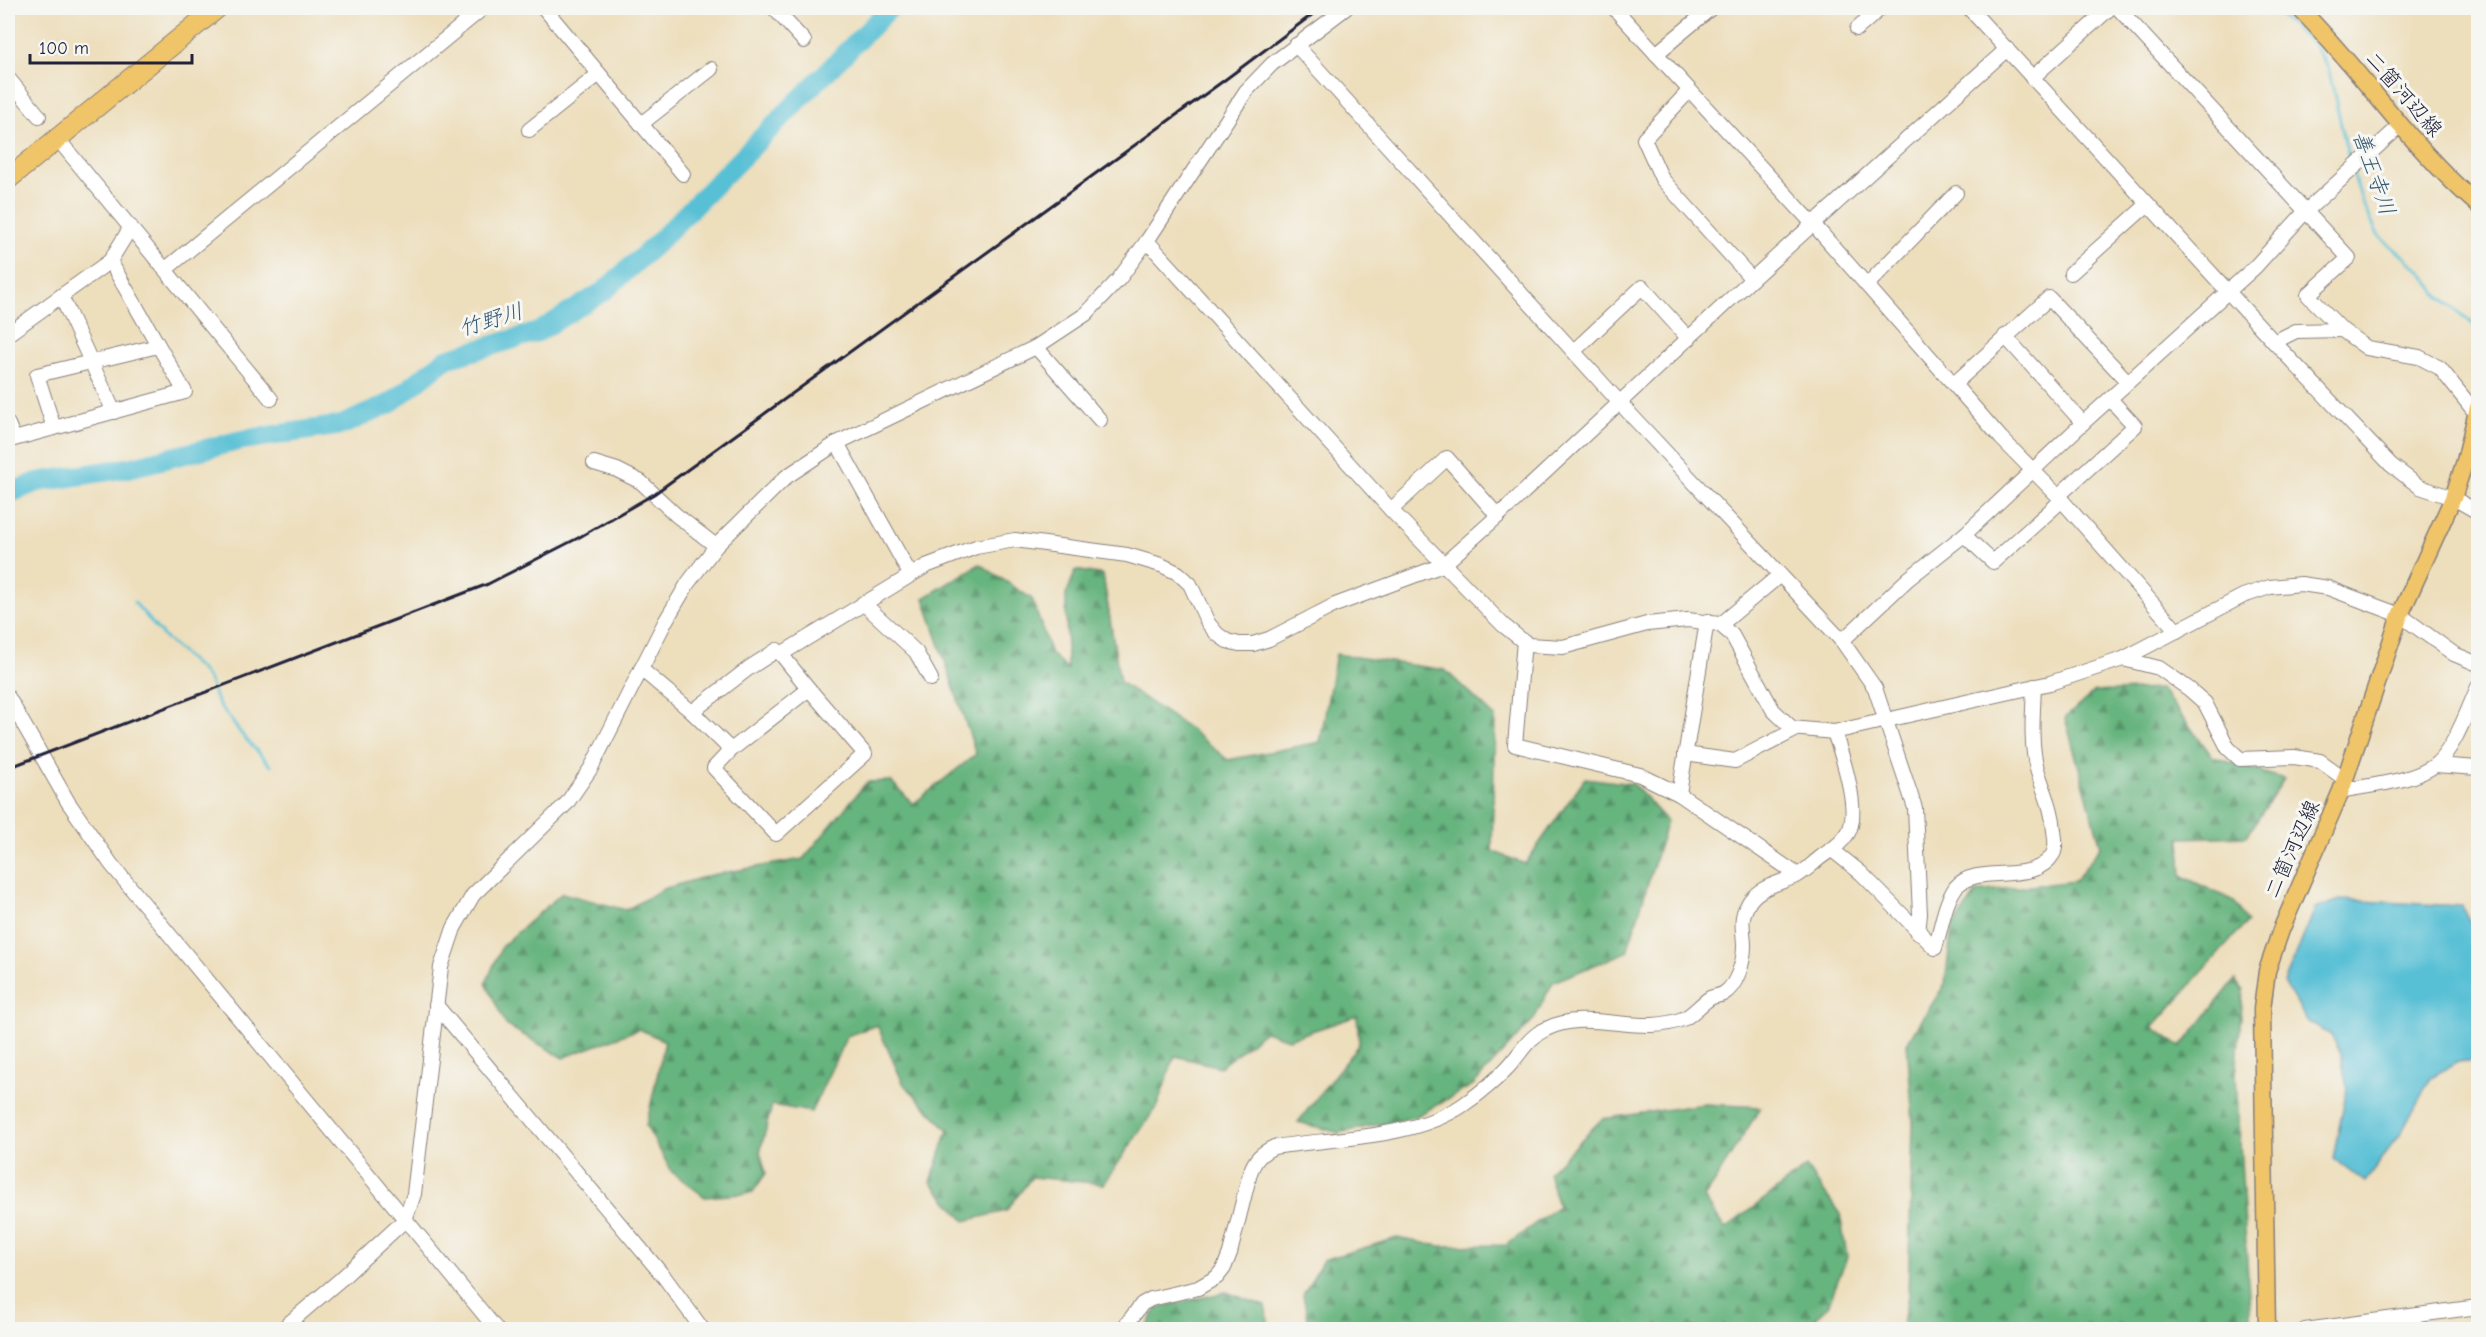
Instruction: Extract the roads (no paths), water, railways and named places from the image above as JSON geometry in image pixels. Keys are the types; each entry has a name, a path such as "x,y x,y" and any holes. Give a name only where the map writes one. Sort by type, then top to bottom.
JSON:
{"highway":[{"path":"8,179 217,8"}],"main road":[{"name":"二箇河辺線","path":"2299,8 2318,26 2400,126 2452,183 2478,206"},
{"name":"二箇河辺線","path":"2267,1329 2262,1021 2266,981 2281,930 2343,785 2400,615 2453,498 2478,412"}],"street":[{"path":"166,269 483,8"},
{"path":"544,8 683,174"},
{"path":"774,8 804,41"},
{"path":"281,1329 341,1279 405,1220 414,1194 441,967 454,928 473,895 567,803 591,768 688,583 716,546 786,477 837,443 924,399 1036,347 1086,314 1102,298 1147,241 1246,91 1272,64 1347,8"},
{"path":"1614,8 1814,225 2177,631"},
{"path":"1656,54 1711,8"},
{"path":"1857,29 1881,8"},
{"path":"1969,8 2274,342 2391,465 2420,487 2453,498 2478,512"},
{"path":"2032,78 2110,8"},
{"path":"2118,8 2349,258 2308,295 2342,330 2367,348 2419,357 2432,362 2440,368 2478,412"},
{"path":"1296,45 1842,641 1875,688 1888,721 1915,808 1920,914 1918,933"},
{"path":"781,654 910,573 976,546 1015,540 1147,559 1178,573 1190,584 1208,623 1217,634 1227,641 1253,644 1291,629 1335,605 1443,565 1752,279 2007,50"},
{"path":"641,124 711,69"},
{"path":"529,130 599,74"},
{"path":"8,78 39,116"},
{"path":"1689,91 1644,139 1662,179 1752,279"},
{"path":"1842,641 1908,579 1964,535 2229,291 2255,267 2305,212 2400,126"},
{"path":"57,138 271,399"},
{"path":"1867,285 1956,193"},
{"path":"2071,273 2148,204"},
{"path":"8,334 110,261 131,227"},
{"path":"1147,241 1391,510 1503,625 1528,645 1563,647 1647,624 1688,620 1714,623 1732,635 1773,710 1792,728 1834,732 2050,683 2123,659 2243,596 2270,587 2301,585 2328,588 2400,615 2454,654 2478,664"},
{"path":"8,424 14,439 185,392 110,261"},
{"path":"1575,350 1642,286 1689,339"},
{"path":"61,296 114,412"},
{"path":"1954,384 2049,298 2128,382"},
{"path":"2274,342 2295,331 2342,330"},
{"path":"2005,336 2083,423"},
{"path":"54,428 37,375 159,346"},
{"path":"1036,347 1100,420"},
{"path":"1964,535 1993,562 2135,426 2110,399"},
{"path":"837,443 910,573"},
{"path":"1391,510 1447,458 1498,516"},
{"path":"594,463 617,470 641,482 676,516 716,546"},
{"path":"1679,794 1685,754 1714,623 1780,575"},
{"path":"863,603 916,652 931,679"},
{"path":"1524,641 1515,745 1640,775 1679,794 1798,875"},
{"path":"692,712 749,668 777,650 865,754 776,834 714,768 731,750 809,689"},
{"path":"2123,659 2159,668 2189,689 2205,703 2228,748 2241,759 2294,757 2320,761 2343,785 2414,776 2435,765 2444,756 2478,687"},
{"path":"641,669 692,712 731,750"},
{"path":"1832,849 1861,873 1935,948 1947,907 1957,887 1970,878 2023,872 2040,866 2053,854 2054,822 2049,800 2037,769 2032,740 2034,686"},
{"path":"8,697 68,802 111,864 497,1329"},
{"path":"1685,754 1735,761 1797,729"},
{"path":"1122,1329 1142,1304 1151,1299 1198,1288 1217,1277 1224,1268 1230,1253 1252,1167 1262,1153 1274,1147 1412,1127 1441,1118 1463,1105 1487,1086 1509,1066 1532,1037 1548,1028 1569,1021 1656,1026 1688,1017 1710,998 1723,994 1732,984 1742,965 1744,945 1741,925 1747,905 1763,888 1798,875 1832,849 1849,832 1851,811 1847,771 1834,732"},
{"path":"2435,765 2478,768"},
{"path":"436,1005 666,1278 703,1329"},
{"path":"2305,1329 2478,1307"}],"water":[{"path":"2340,900 2462,906 2478,939 2478,1060 2458,1062 2431,1077 2400,1135 2365,1182 2333,1158 2347,1088 2340,1052 2331,1035 2308,1022 2284,983 2315,909"}],"waterway":[{"name":"竹野川","path":"8,494 37,482 128,468 242,440 342,425 389,404 446,359 538,332 604,291 657,243 890,8"},
{"name":"善王寺川","path":"2272,8 2314,46 2328,67 2350,164"},
{"name":"善王寺川","path":"2353,173 2362,201 2378,235 2421,271 2440,297 2478,328"},
{"path":"134,602 165,638 201,670 210,682 217,702 243,736 271,766"}],"railway":[{"path":"8,768 488,584 578,538 654,494 1321,8"}]}
